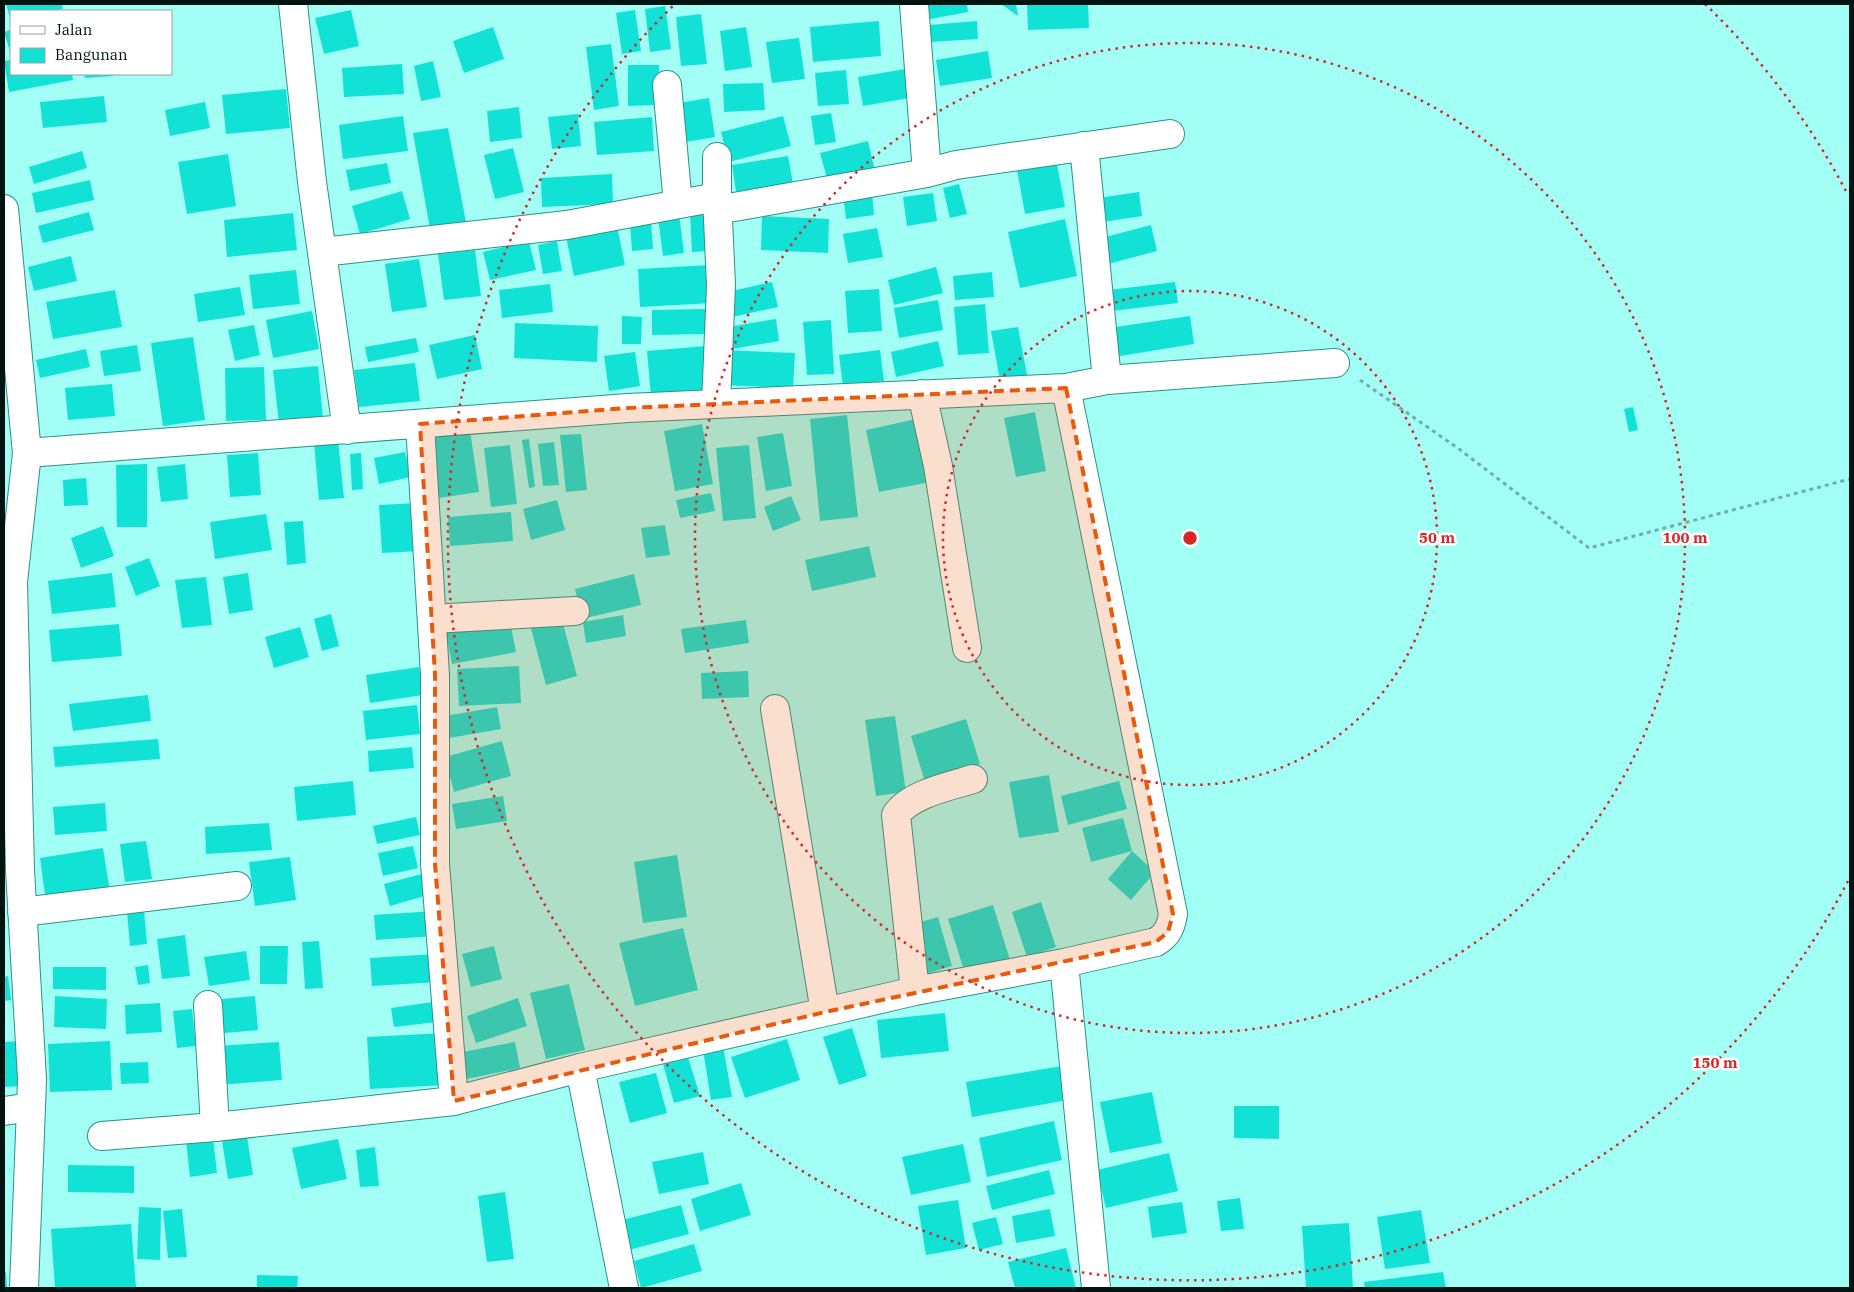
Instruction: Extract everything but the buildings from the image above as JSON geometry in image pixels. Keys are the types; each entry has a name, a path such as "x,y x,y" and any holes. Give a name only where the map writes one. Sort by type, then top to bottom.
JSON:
{"street":[{"path":"293,4 312,182 347,430"},
{"path":"914,4 927,173"},
{"path":"667,85 678,204"},
{"path":"322,252 568,225 678,204 717,203 927,173 956,165 1170,134"},
{"path":"1084,146 1108,380"},
{"path":"716,404 721,285 717,157"},
{"path":"4,209 27,453 13,582 22,912 32,1079 24,1288"},
{"path":"27,453 628,408 1066,388 1108,380 1336,363"},
{"path":"102,1136 215,1127 454,1101 580,1068 825,1012 915,992 1064,963 1156,942 1172,926 1173,914 1066,388"},
{"path":"922,394 938,466 967,648"},
{"path":"420,424 435,675 434,864 454,1101"},
{"path":"432,618 575,611"},
{"path":"775,709 825,1012"},
{"path":"915,992 896,815 902,807 913,800 973,779"},
{"path":"22,912 237,886"},
{"path":"1064,963 1096,1288"},
{"path":"208,1005 215,1127"},
{"path":"580,1068 624,1288"},
{"path":"4,1111 31,1107"}],"path":[{"path":"1336,363 1459,449 1589,548 1850,478"}],"highlighted area":[{"path":"1066,388 1173,914 1168,932 1156,942 825,1012 454,1101 435,864 435,675 420,424 628,408"}]}
